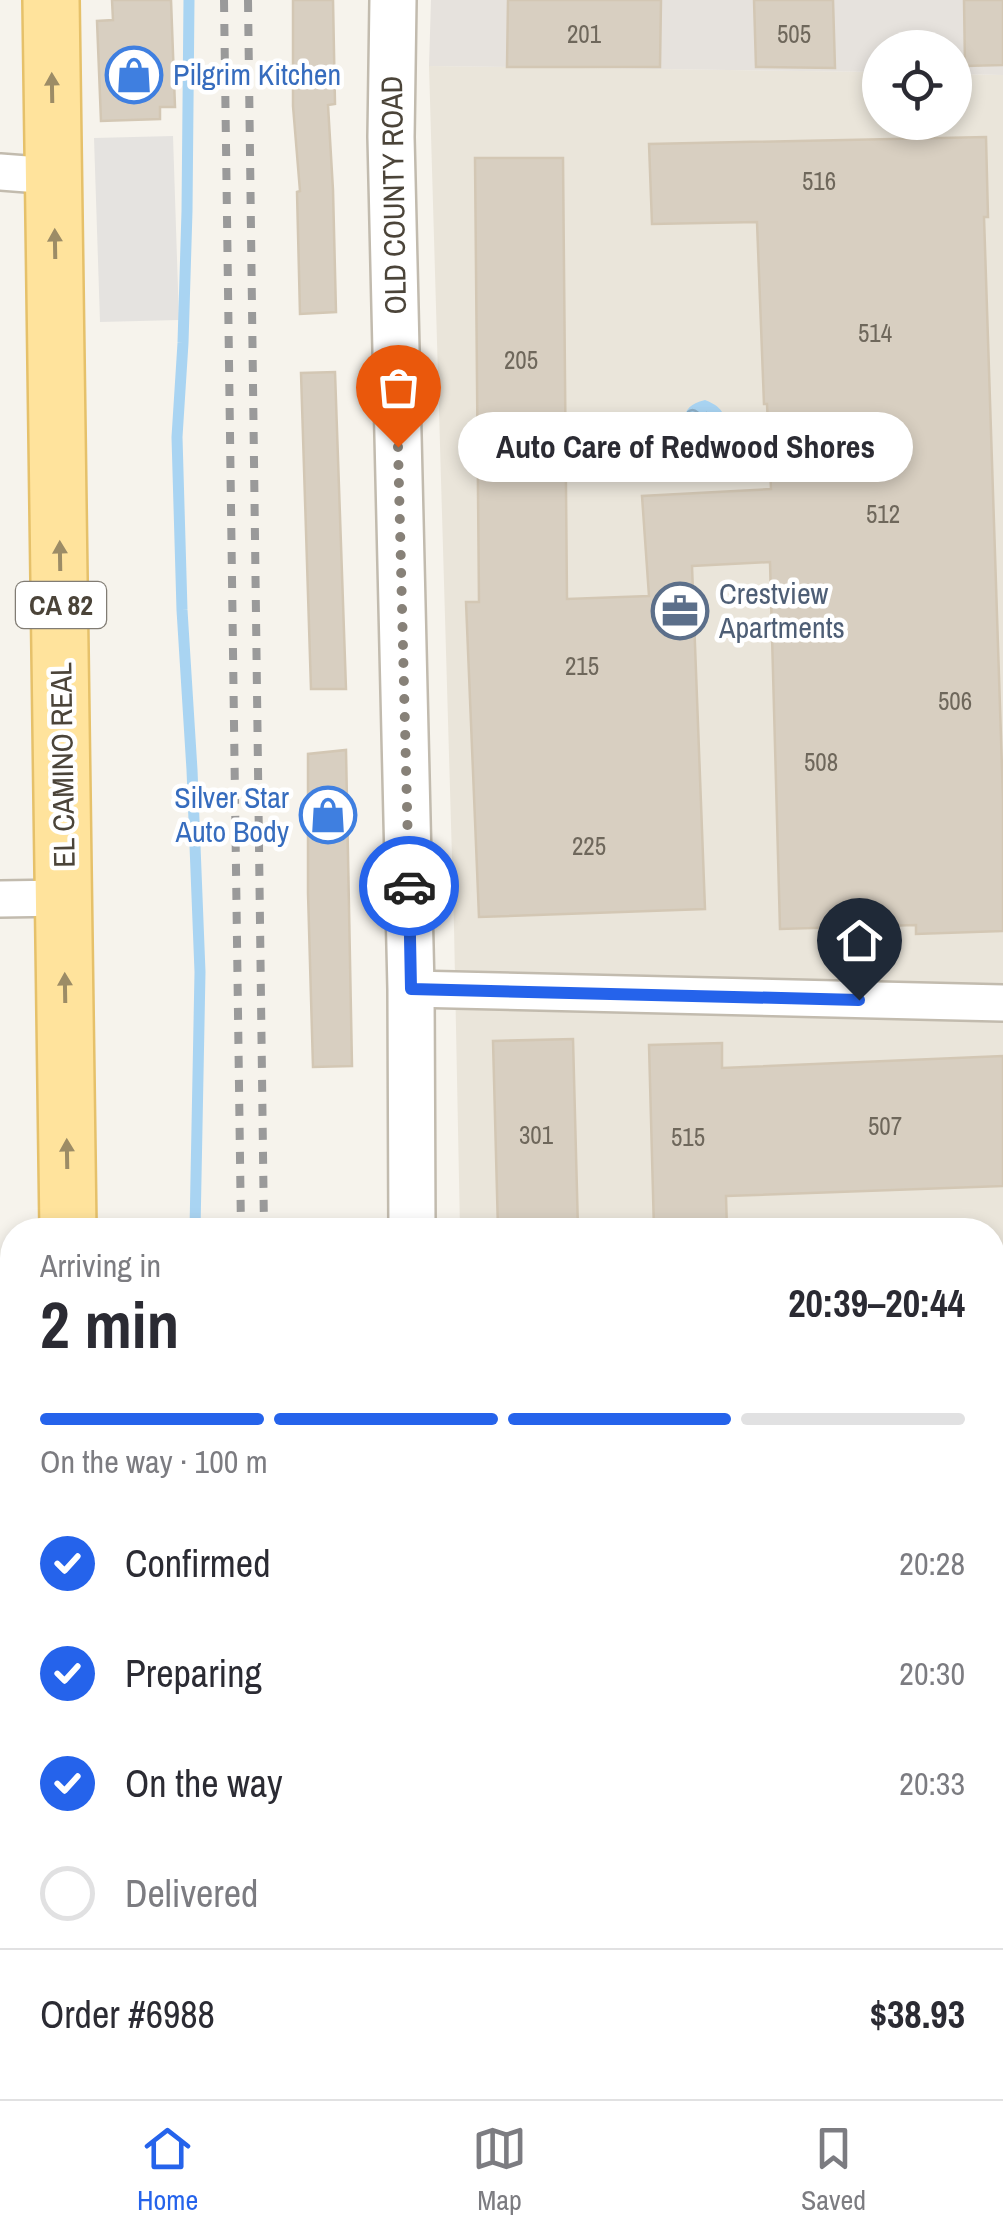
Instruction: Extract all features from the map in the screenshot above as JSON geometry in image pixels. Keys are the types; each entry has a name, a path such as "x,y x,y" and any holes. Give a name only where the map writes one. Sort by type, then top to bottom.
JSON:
{"main road":[{"name":"EL CAMINO REAL","path":"51,0 68,1218"}],"street":[{"name":"OLD COUNTY ROAD","path":"393,0 391,137 411,989 412,1218"},
{"path":"0,172 53,176"},
{"path":"0,899 64,898"},
{"path":"411,989 1003,1003"}],"shaded area":[{"path":"431,0 1003,0 1003,75 972,74 972,30 862,30 862,72 429,66"},
{"name":"Crestview Apartments","path":"429,66 862,72 862,140 972,140 972,74 1003,75 1003,1218 460,1218"},
{"path":"173,136 179,320 100,322 94,138"}],"water":[{"path":"705,400 723,414 724,423 717,434 719,449 698,470 687,473 676,459 685,443 686,412"}],"building":[{"path":"112,0 171,0 175,107 160,107 160,119 101,121 97,21 113,20"},
{"path":"293,0 333,0 335,104 328,105 336,312 300,314"},
{"path":"508,0 661,0 660,67 507,67"},
{"path":"754,0 833,0 835,68 756,67"},
{"path":"964,0 1003,0 1003,65 972,66 972,30 964,30"},
{"path":"986,137 988,217 984,217 1003,799 1003,931 916,934 916,925 780,929 770,562 692,566 705,909 479,917 466,602 479,602 475,158 563,158 567,599 649,596 642,496 771,489 757,222 652,224 649,144"},
{"path":"335,372 346,689 311,689 301,373"},
{"path":"346,750 352,1066 313,1067 308,754"},
{"path":"573,1039 578,1218 498,1218 493,1041"},
{"path":"722,1043 722,1068 1003,1056 1003,1186 726,1196 727,1218 654,1218 649,1045"}],"waterway":[{"path":"189,0 187,211 177,437 200,972 195,1218"}],"railway":[{"path":"224,0 241,1218"},
{"path":"248,0 264,1218"}],"way so far":[{"path":"398,447 409,886"}],"place":[{"name":"Pilgrim Kitchen","path":"134,75"},
{"name":"Auto Care of Redwood Shores","path":"398,447"},
{"name":"Crestview Apartments","path":"680,611"},
{"name":"Silver Star Auto Body","path":"328,815"}],"route":[{"path":"409,886 411,989 859,1000"}]}
